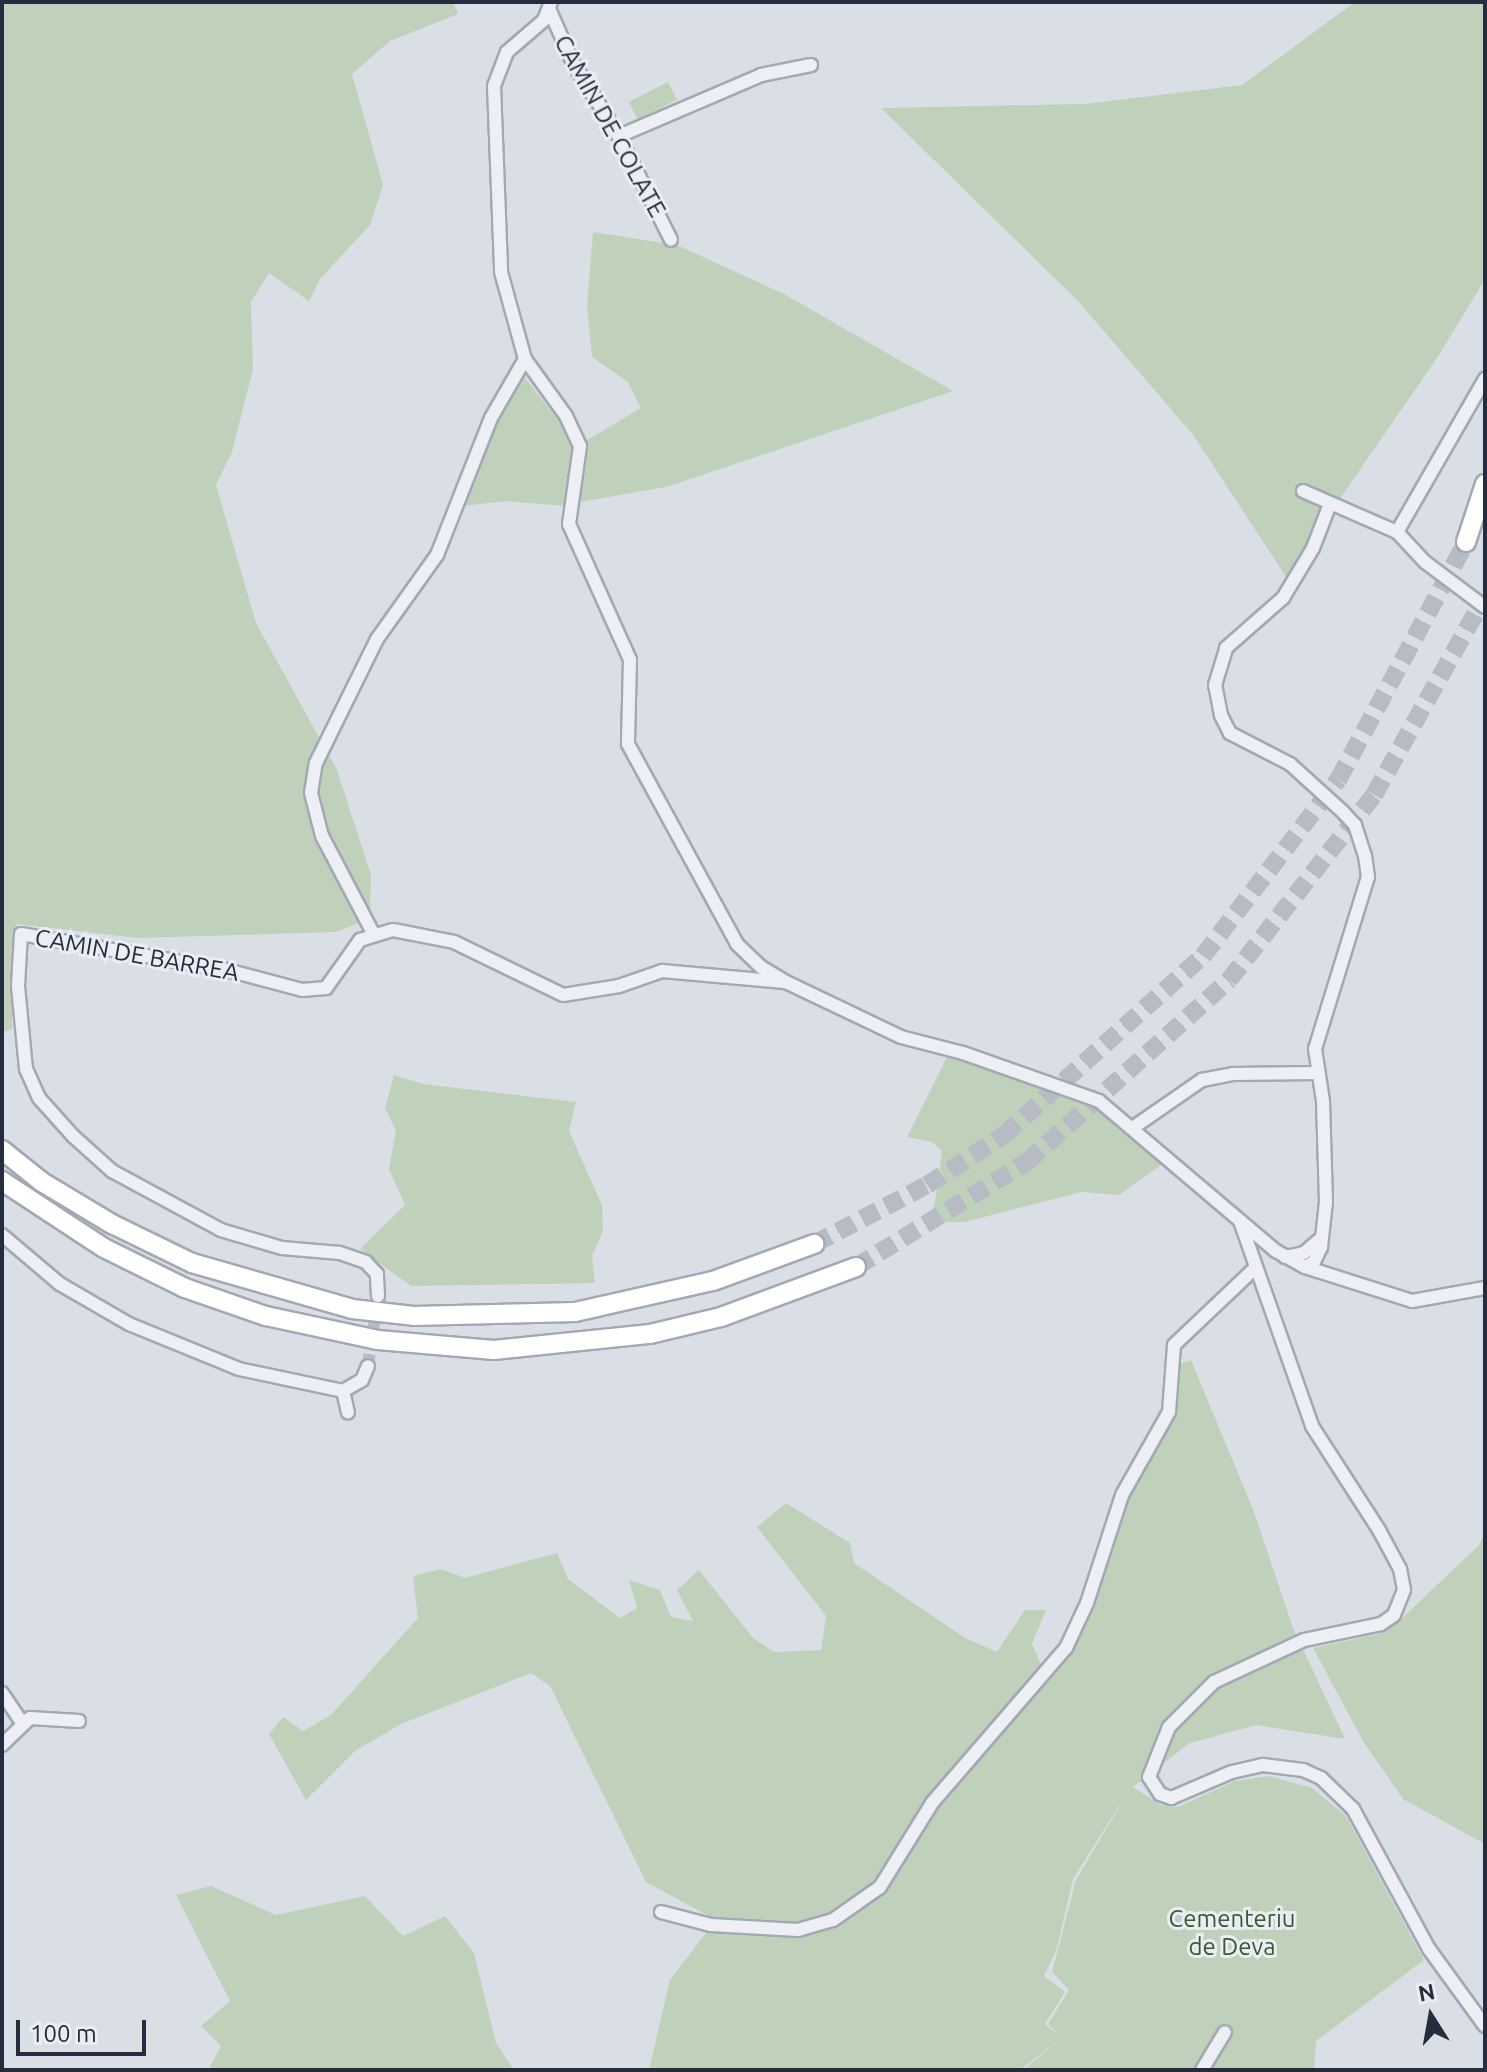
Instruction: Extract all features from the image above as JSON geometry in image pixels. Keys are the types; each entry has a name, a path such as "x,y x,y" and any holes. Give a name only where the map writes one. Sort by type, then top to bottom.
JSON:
{"highway":[{"path":"1466,542 1485,484"},
{"path":"2,1150 42,1182 112,1224 192,1263 324,1302 414,1316 575,1312 713,1281 814,1244"},
{"path":"2,1181 104,1248 185,1288 266,1316 378,1340 494,1350 650,1334 721,1317 856,1267"}],"street":[{"name":"CAMIN DE COLATE","path":"550,6 573,63 619,136 671,240"},
{"path":"550,6 499,66 491,115 501,272 525,359 566,416 580,446 569,524 630,660 628,744 737,944 761,967 788,983 901,1037 1082,1094 1134,1127 1280,1254 1305,1267 1412,1301 1485,1288"},
{"path":"619,136 749,79 811,65"},
{"path":"525,359 491,418 437,555 377,639 316,763 311,793 322,836 373,933 421,933 454,942 563,995 619,986 662,971 788,983"},
{"path":"1397,532 1485,379"},
{"path":"1303,491 1397,532 1443,578 1485,607"},
{"path":"1305,1267 1314,1262 1326,1168 1317,1073 1318,1033 1368,877 1361,841 1343,812 1290,764 1230,733 1221,715 1215,685 1226,648 1269,613 1295,578 1330,504"},
{"name":"CAMIN DE BARREA","path":"373,933 360,940 326,988 314,991 227,970 21,934 18,986 20,1040 39,1098 112,1171 221,1230 282,1248 340,1253 366,1262 377,1274 378,1296"},
{"path":"1134,1127 1202,1080 1232,1074 1317,1073"},
{"path":"1238,1218 1312,1426 1379,1530 1400,1569 1404,1590 1394,1615 1381,1624 1304,1640 1214,1682 1169,1727 1149,1777 1160,1794 1171,1798 1232,1772 1263,1765 1303,1770 1321,1778 1353,1809 1429,1949 1485,2026"},
{"path":"2,1235 60,1284 129,1324 239,1369 343,1391 362,1380 368,1366"},
{"path":"1256,1267 1260,1237"},
{"path":"661,1912 711,1925 798,1930 833,1920 880,1887 932,1803 1066,1648 1087,1603 1122,1495 1169,1412 1174,1345 1256,1267 1280,1254 1316,1243"},
{"path":"343,1391 348,1412"},
{"path":"2,1693 21,1721"},
{"path":"21,1721 79,1721"},
{"path":"2,1745 21,1721"},
{"path":"1202,2070 1225,2032"}],"green space":[{"path":"2,2 453,2 458,14 390,41 352,74 383,185 370,225 320,279 309,301 269,273 251,302 253,369 232,452 216,485 256,623 337,770 371,875 370,919 336,932 138,938 16,924 12,1029 2,1032"},
{"path":"1355,2 1485,2 1485,279 1439,355 1286,577 1194,436 1078,301 881,108 1085,104 1242,85"},
{"path":"668,82 677,100 638,120 629,102"},
{"path":"593,232 677,245 784,294 953,391 666,487 580,502 586,441 641,408 628,382 592,357 587,306"},
{"path":"522,374 572,438 574,473 565,506 506,501 463,506 459,504"},
{"path":"948,1055 1096,1106 1164,1163 1119,1195 1081,1192 965,1222 941,1222 934,1209 942,1151 932,1142 907,1137"},
{"path":"394,1075 423,1084 576,1102 569,1131 602,1205 603,1231 592,1256 595,1283 411,1286 360,1249 405,1205 389,1169 396,1131 385,1108"},
{"name":"Cementeriu de Deva","path":"1191,1360 1254,1512 1293,1628 1345,1739 1256,1725 1190,1743 1133,1787 1161,1805 1178,1807 1235,1781 1269,1776 1312,1788 1346,1816 1424,1960 1316,2041 1314,2070 1023,2070 1063,2037 1020,2070 649,2070 670,1980 716,1920 646,1882 550,1686 531,1673 401,1724 355,1751 306,1800 269,1734 283,1717 303,1731 331,1715 418,1618 413,1576 441,1569 465,1578 557,1553 568,1579 620,1618 637,1608 629,1580 660,1590 671,1617 693,1621 677,1590 699,1570 753,1638 774,1652 821,1650 826,1616 757,1527 786,1503 850,1543 854,1563 965,1638 997,1652 1025,1610 1046,1610 1032,1644 1043,1669 1067,1648 1122,1503 1163,1435 1176,1365","holes":["1129,1790 1076,1880 1052,1972 1069,1990 1048,2024 1060,2036 1045,2024 1065,1992 1044,1976 1057,1948 1073,1879"]},
{"path":"1485,1532 1485,1844 1403,1799 1363,1741 1313,1648 1382,1633 1395,1625 1479,1545"},
{"path":"211,1886 276,1915 365,1896 403,1936 445,1916 474,1953 496,2043 514,2070 208,2070 221,2046 201,2026 230,2001 176,1895"}],"tunnel":[{"path":"814,1244 927,1185 1004,1135 1203,956 1338,780 1466,542"},
{"path":"856,1267 1027,1162 1229,980 1374,795 1485,596"},
{"path":"368,1366 378,1296"}]}
